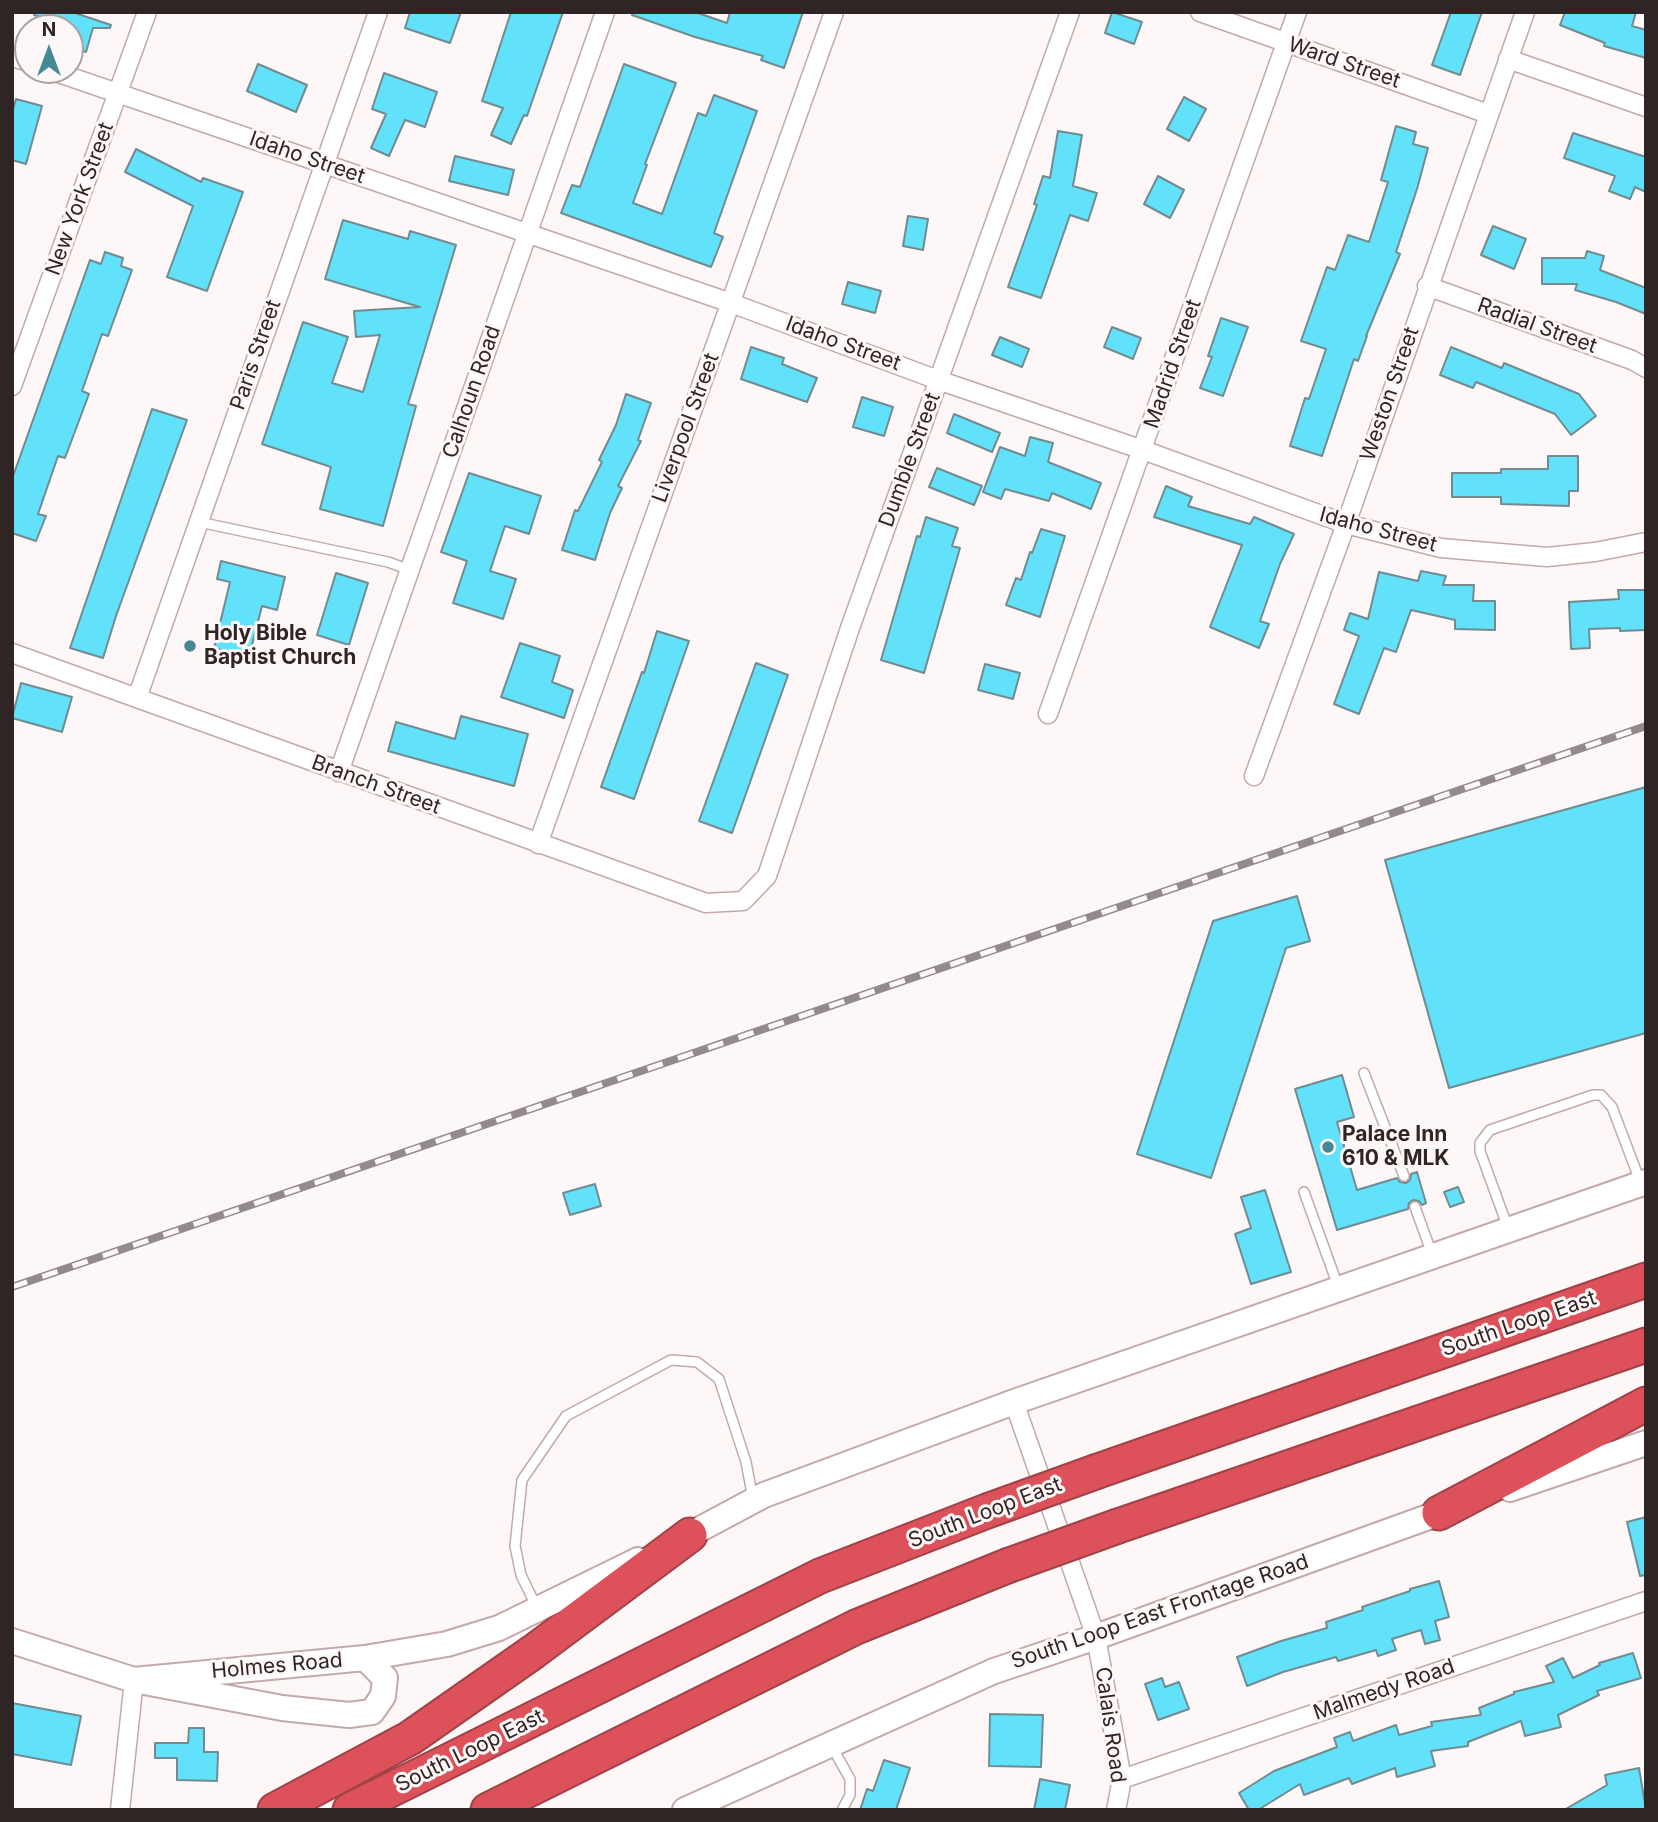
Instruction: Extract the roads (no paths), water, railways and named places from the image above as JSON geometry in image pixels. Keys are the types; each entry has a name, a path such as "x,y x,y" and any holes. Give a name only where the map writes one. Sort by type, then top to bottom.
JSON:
{"highway":[{"name":"South Loop East","path":"350,1810 820,1576 1098,1471 1646,1280"},
{"path":"488,1810 856,1627 1007,1566 1646,1345"},
{"path":"1439,1513 1646,1404"},
{"path":"275,1810 410,1738 533,1652 690,1535"}],"main road":[{"path":"365,1658 447,1644 499,1628 690,1535 753,1501 1014,1402 1643,1182"},
{"name":"South Loop East Frontage Road","path":"685,1810 994,1671 1439,1513 1646,1443"},
{"name":"Holmes Road","path":"12,1641 134,1680 282,1708 349,1715 372,1712 383,1696 385,1678 365,1658 134,1680"}],"street":[{"name":"New York Street","path":"12,386 147,12"},
{"name":"Paris Street","path":"137,698 377,12"},
{"name":"Calhoun Road","path":"339,772 605,12"},
{"name":"Liverpool Street","path":"538,844 834,12"},
{"name":"Dumble Street","path":"743,901 767,876 850,628 1070,12"},
{"name":"Ward Street","path":"1200,12 1488,114"},
{"name":"Madrid Street","path":"1048,714 1297,12"},
{"name":"Weston Street","path":"1254,776 1346,524 1525,12"},
{"path":"1508,59 1646,107"},
{"name":"Idaho Street","path":"84,82 731,303 938,380 1143,450 1346,524 1441,548 1533,556 1595,552 1646,542"},
{"name":"Radial Street","path":"1427,286 1632,360 1646,368"},
{"name":"Branch Street","path":"12,653 706,903 743,901"},
{"name":"Calais Road","path":"1014,1402 1096,1636 1122,1779 1116,1810"},
{"name":"Malmedy Road","path":"1122,1779 1646,1601"},
{"path":"120,1810 134,1680"}],"lane":[{"path":"199,522 388,562 410,570"},
{"path":"1364,1073 1404,1176"},
{"path":"1508,1229 1480,1151 1480,1143 1490,1130 1593,1095 1601,1095 1612,1107 1643,1182"},
{"path":"1304,1192 1339,1288"},
{"path":"1415,1207 1433,1255"},
{"path":"538,1609 521,1575 515,1546 522,1479 566,1416 671,1360 697,1362 719,1379 746,1462 753,1501"},
{"path":"831,1744 849,1779 850,1795 842,1810"}],"railway":[{"path":"12,1287 1646,726"}],"place":[{"name":"Holy Bible Baptist Church","path":"190,646"},
{"name":"Palace Inn 610 & MLK","path":"1328,1147"}]}
